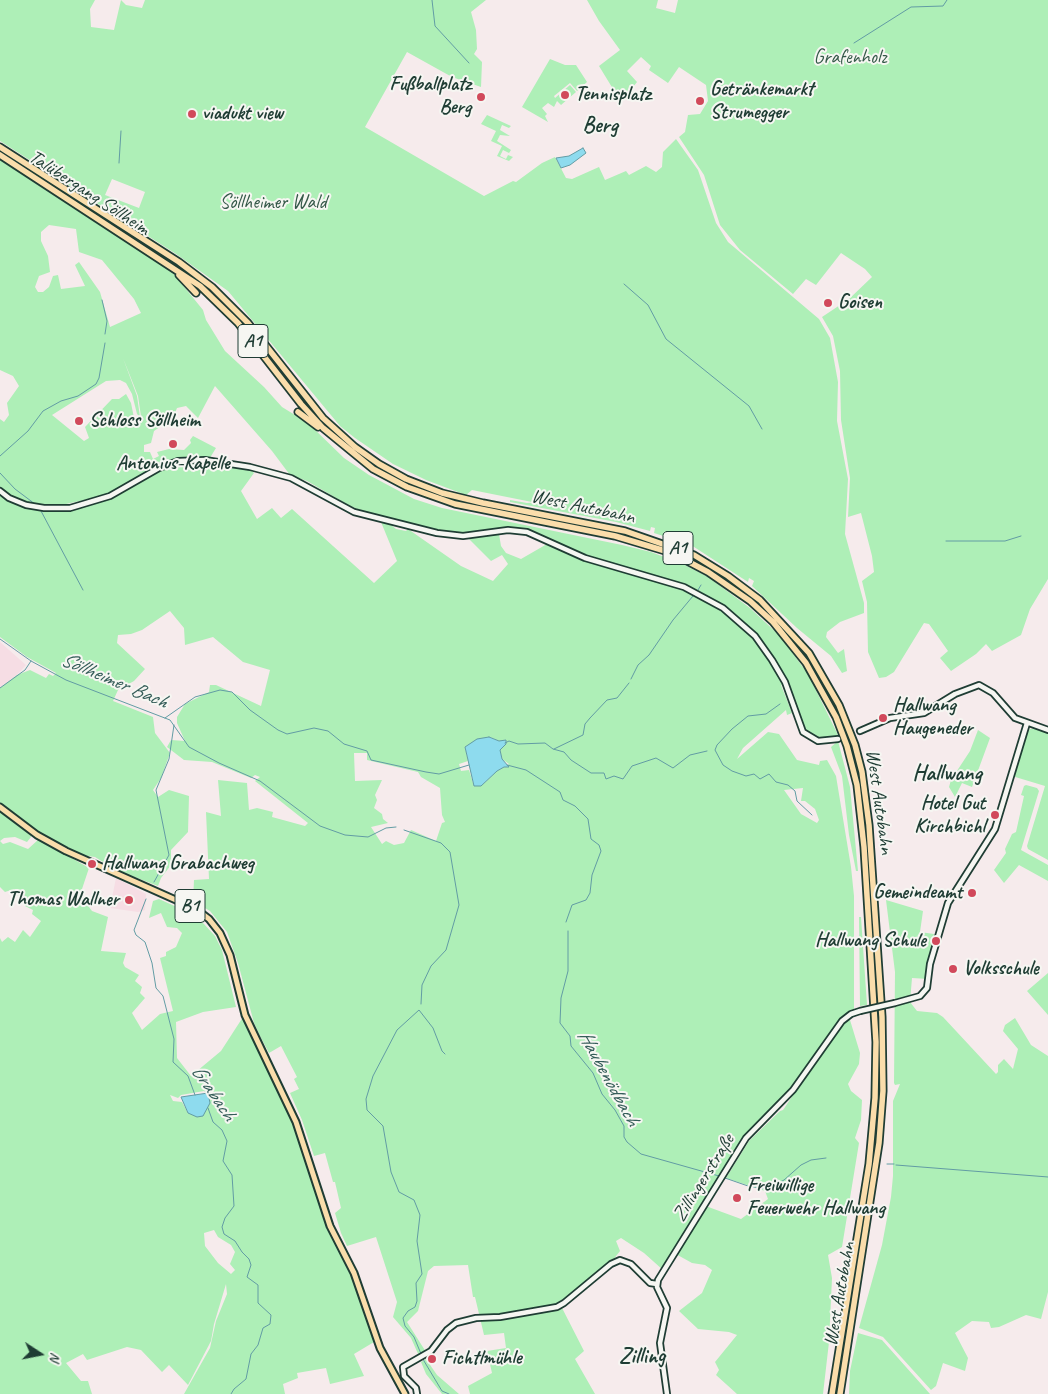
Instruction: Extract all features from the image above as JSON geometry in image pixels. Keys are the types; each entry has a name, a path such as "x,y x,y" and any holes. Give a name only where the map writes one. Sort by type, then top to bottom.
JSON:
{"highway":[{"name":"A1","path":"0,147 5,155"},
{"name":"Talübergang Söllheim","path":"5,155 160,250"},
{"name":"Talübergang Söllheim","path":"5,155 156,256"},
{"name":"West Autobahn","path":"160,250 192,270 220,293 248,323 323,418 355,447 379,464 416,483 449,495 625,531 694,555 728,576 760,600 796,637 820,670 848,725 864,783 869,825 882,1017 882,1091 879,1143 840,1394"},
{"name":"West Autobahn","path":"156,256 200,286 224,308 323,428 373,469 407,487 436,498 474,509 633,540 691,563 726,583 758,608 792,644 818,681 844,736 857,785 863,840 875,1034 875,1090 869,1164 832,1394"},
{"path":"171,266 196,292"},
{"path":"298,412 316,427 323,428"}],"main road":[{"name":"B1","path":"0,807 37,834 66,851 196,909 220,933 230,955 245,1015 296,1122 330,1226 354,1273 367,1314 388,1366 405,1394"}],"street":[{"path":"0,491 9,498 26,505 44,508 70,508 110,496 159,468 178,461 205,460 250,467 292,478 358,513 437,533 463,536 508,530 527,532 585,558 684,587 717,604 744,625 764,648 785,682 803,732 818,742 838,739"},
{"path":"860,731 895,717 924,713 955,694 979,685 993,693 1010,714 1027,724 1048,730"},
{"name":"Zillingerstraße","path":"657,1284 746,1138 794,1090 842,1021 851,1014 860,1011 920,996 928,988 930,964 943,917 952,895 995,830 1027,724"},
{"path":"417,1394 416,1388 404,1376 404,1366 425,1356 456,1323 476,1318 500,1318 557,1307 611,1264 620,1260 631,1264 650,1283 657,1284 667,1308 660,1343 667,1394"}],"shaded area":[{"path":"0,642 26,665 17,675 0,688"},
{"path":"116,878 146,894 145,910 138,912 110,908"}],"green space":[{"name":"Söllheimer Wald","path":"0,0 95,0 90,9 91,27 114,30 121,0 126,5 142,8 145,0 486,0 471,12 476,30 477,49 474,54 482,62 481,87 452,77 407,52 365,127 484,196 513,181 516,182 542,163 555,157 566,178 572,179 599,167 605,180 626,171 629,175 646,166 656,172 662,167 663,152 676,139 698,170 716,223 728,242 819,319 830,338 838,382 837,421 848,479 845,534 864,603 864,613 840,622 827,632 826,637 838,653 844,649 847,671 842,673 831,656 797,628 752,586 754,581 749,578 748,582 691,545 654,533 655,528 651,527 650,531 616,522 510,502 510,500 527,503 558,501 532,502 472,490 466,495 426,480 393,464 340,426 228,291 176,254 0,141","holes":["112,179 145,192 139,208 105,195"]},
{"name":"Grafenholz","path":"587,0 658,0 656,8 675,13 678,0 1048,0 1048,579 1030,609 1021,635 992,651 986,644 976,654 951,671 940,658 948,651 929,624 924,623 894,672 886,677 879,678 868,652 867,602 862,581 874,572 872,556 861,513 848,517 850,478 841,420 840,371 833,336 822,317 849,299 872,277 865,269 841,253 816,285 806,279 793,294 740,250 720,225 704,175 679,137 685,132 688,115 700,114 708,101 706,85 679,67 668,83 649,70 651,66 641,57 627,71 637,82 621,102 599,66 620,50 599,21"},
{"path":"550,59 565,65 576,65 587,82 577,91 570,83 554,96 555,98 570,85 576,92 561,105 557,101 554,107 548,103 542,108 547,114 545,116 548,122 522,107"},
{"path":"487,115 511,126 509,128 502,125 500,130 510,136 500,135 497,141 511,150 509,153 503,150 500,156 506,159 508,155 513,157 509,161 497,156 502,146 491,141 496,131 481,124"},
{"path":"0,160 173,273 203,310 206,320 225,351 264,387 282,407 308,423 344,458 369,475 414,499 442,508 622,545 651,552 685,565 708,577 750,608 780,636 808,674 839,737 825,740 809,735 805,730 789,687 781,685 792,713 787,715 786,710 743,748 737,759 768,732 779,734 797,760 819,765 820,761 827,760 836,776 854,896 854,1009 850,1012 850,1020 860,1053 859,1064 848,1084 851,1091 862,1100 861,1120 855,1138 859,1143 842,1247 828,1255 832,1278 829,1342 823,1394 737,1394 716,1375 719,1370 715,1362 737,1335 729,1332 698,1329 679,1311 702,1293 712,1270 705,1265 692,1263 674,1253 663,1270 644,1253 621,1238 616,1241 620,1251 613,1260 560,1304 584,1351 575,1359 595,1394 470,1394 468,1386 492,1373 487,1351 506,1348 504,1333 484,1335 475,1297 473,1297 468,1265 434,1266 428,1271 418,1311 407,1322 426,1352 419,1356 411,1338 393,1317 397,1302 376,1237 347,1246 341,1233 335,1213 341,1208 335,1182 333,1182 325,1153 314,1156 302,1120 290,1093 299,1089 294,1079 297,1077 281,1046 269,1053 261,1038 254,1023 238,963 227,932 210,911 193,901 194,880 209,879 206,812 221,816 218,780 247,783 249,810 257,808 273,812 272,817 305,826 308,823 255,781 260,777 255,775 251,778 212,762 184,760 167,747 171,740 185,741 177,723 177,717 185,704 209,692 210,685 216,685 261,706 270,670 243,662 213,637 185,645 184,628 170,611 142,630 131,634 118,635 117,643 145,669 134,681 118,690 113,701 153,717 155,733 170,753 161,778 153,790 158,797 169,790 189,796 188,832 171,850 171,865 161,878 158,886 116,870 95,857 80,855 47,839 0,804 0,688 17,675 30,670 46,678 49,674 53,676 56,673 27,657 0,637 0,494 26,508 45,511 67,510 104,501 130,488 127,484 103,496 66,504 40,504 38,506 9,496 0,489 0,419 4,422 9,415 7,403 19,386 13,376 0,370","holes":["49,225 76,229 79,252 102,260 134,299 141,313 110,327 100,292 79,262 75,265 85,286 61,289 58,275 53,276 49,287 43,292 38,292 35,287 39,276 50,272 48,256 41,241 41,232","123,358 138,396 142,423 134,418 131,403 126,394 119,399 112,399 85,427 89,438 84,441 52,415 106,381 120,380 126,383 132,394 137,414 140,417 137,396","215,386 272,451 290,475 307,481 350,506 375,516 454,534 510,527 533,531 549,539 547,544 521,559 506,553 501,546 499,534 468,538 491,561 502,555 508,564 493,581 461,566 408,529 406,531 396,529 391,525 381,522 397,561 374,583 292,509 281,518 272,508 257,519 241,491 254,473 250,469 208,461 216,448 193,436 190,440 191,443 184,450 169,449 157,452 159,456 153,459 150,452 144,452 144,445 151,443 154,431 173,418 177,408 186,406 198,418","489,737 506,744 499,750 502,759 509,764 497,771 481,786 474,786 469,770 461,771 459,764 468,761 465,747","354,753 367,753 367,760 418,772 421,777 440,788 442,815 445,822 442,823 436,841 411,830 404,843 394,845 386,841 382,844 371,827 388,823 383,819 382,814 374,808 377,800 375,795 382,780 355,781","803,788 801,801 805,801 815,809 819,820 817,823 801,814 784,790","818,1058 783,1110 749,1141 726,1178 765,1191 768,1199 741,1219 703,1205 740,1143 780,1102"]},
{"path":"1035,728 1048,732 1048,860 1028,849 1027,846 1045,786 1012,776 1026,733 1030,729"},
{"path":"978,730 990,738 972,787 962,783 955,797 949,787 951,780 970,751"},
{"path":"838,741 850,787 858,871 856,871 849,835 842,776 831,747"},
{"path":"1026,785 1037,788 1039,791 1021,850 1048,865 1048,881 1019,865 1004,883 994,870 1006,853 1005,849 1012,834 1016,832 1024,796 1021,795"},
{"path":"0,811 30,833 31,837 27,842 15,837 4,838 0,841"},
{"path":"39,839 89,868 80,895 92,911 108,917 101,951 126,953 123,963 125,967 139,975 135,981 142,987 140,993 145,998 132,1013 142,1030 160,1014 173,1011 160,958 166,956 166,952 176,947 182,933 177,928 167,927 161,913 149,918 153,901 159,899 190,913 215,936 222,950 236,1007 203,1012 176,1022 177,1058 191,1076 221,1051 243,1017 290,1114 322,1214 347,1263 358,1291 374,1342 354,1354 364,1376 330,1384 326,1368 297,1373 298,1378 283,1384 285,1394 184,1394 210,1348 216,1321 227,1294 226,1284 214,1324 211,1341 188,1385 169,1365 162,1372 141,1350 127,1347 87,1360 83,1354 66,1363 81,1381 88,1381 92,1394 0,1394 0,938 2,942 8,937 15,942 23,930 30,937 41,921 32,914 33,910 25,906 25,902 19,896 12,893 11,890 5,892 0,887 0,841 3,844 10,842 28,849","holes":["204,1091 208,1094 188,1113 182,1102 173,1101 170,1095 178,1098 181,1095","214,1230 218,1237 231,1245 235,1252 230,1264 235,1270 231,1274 218,1263 205,1246 204,1233"]},
{"path":"886,900 923,911 920,932 934,934 928,979 912,978 910,1002 917,1011 937,1013 943,1017 996,1074 998,1072 998,1065 1004,1059 1013,1069 1018,1049 1003,1031 1005,1025 1015,1018 1031,1045 1048,1056 1048,1292 1041,1319 1026,1315 999,1327 991,1328 989,1322 972,1321 955,1333 968,1358 965,1371 943,1363 936,1386 931,1390 883,1337 859,1328 882,1245 891,1197 893,1176 893,1101 900,1084 895,1085 894,1083 895,972"},
{"path":"859,917 861,917 867,1005 860,1006"},
{"path":"1048,973 1048,1015 1027,991"},
{"path":"858,1333 882,1340 930,1394 849,1394 850,1371"},
{"path":"426,1359 437,1375 459,1394 442,1394 426,1374 421,1362"}],"water":[{"path":"583,148 586,153 570,165 561,168 556,158 569,156"},
{"path":"489,737 499,741 506,740 506,744 500,750 502,759 509,767 504,767 497,771 481,786 474,786 465,747 477,739"},
{"path":"208,1093 210,1103 203,1116 197,1117 188,1113 181,1097"}],"waterway":[{"path":"432,0 435,26 469,63"},
{"path":"854,43 911,7 943,6 947,0"},
{"path":"119,163 121,131"},
{"path":"624,284 648,305 666,339 749,406 762,429"},
{"path":"102,300 107,321 105,334"},
{"path":"0,456 28,431 43,411 61,401 78,396 96,384 99,378 105,343"},
{"path":"0,473 15,489 35,504"},
{"path":"41,511 83,590"},
{"path":"946,541 1005,541 1021,536"},
{"path":"698,590 701,585"},
{"path":"631,679 638,665 649,655 673,620 693,596"},
{"name":"Söllheimer Bach","path":"0,639 31,661 66,680 170,720 189,747 260,781 320,826 345,835 368,837 386,828 396,827"},
{"path":"0,688 25,670 31,661"},
{"path":"554,749 583,735 585,724 590,718 607,700 617,698 629,683"},
{"name":"Haubenödbach","path":"165,718 195,697 220,690 232,692 250,710 278,730 287,734 314,728 328,731 344,744 367,751 371,760 439,774 469,765"},
{"path":"780,704 766,714 748,716 732,729 717,745 715,750 723,765 732,771 746,776 754,774 760,779 769,774 776,782 788,785 795,791 797,801 812,815"},
{"name":"Grabach","path":"154,882 169,855 156,790 169,759 174,725"},
{"path":"505,743 509,741 518,744 545,743 553,749 564,752 571,760 591,773 604,773 606,779 614,776 623,779 632,766 656,758 673,768 690,755 707,751"},
{"name":"Haubenödbach","path":"507,765 526,770 560,792 563,800 575,806 588,819 591,839 599,845 601,851 592,875 590,893 586,900 572,905 566,922"},
{"name":"Söllheimer Bach","path":"404,830 441,843 450,852 459,905 446,950 431,966 422,985 421,1004"},
{"name":"Grabach","path":"146,899 134,930 136,935 145,942 152,963 156,988 163,996 174,1039 173,1062 188,1076 195,1095"},
{"name":"Haubenödbach","path":"568,931 568,971 561,998 560,1023 570,1036 571,1046 593,1073 602,1094 615,1110 624,1126 624,1137 627,1142 641,1154 719,1176"},
{"name":"Söllheimer Bach","path":"445,1054 433,1028 419,1010 397,1030 373,1076 366,1099 367,1110 383,1126 391,1172 399,1192 414,1200 420,1215 417,1241 422,1274 416,1283 417,1301 415,1307 408,1311 403,1318 405,1326 414,1337 424,1361 442,1391 449,1394"},
{"name":"Grabach","path":"208,1108 213,1122 222,1130 227,1141 223,1161 232,1175 234,1206 225,1218 222,1227 224,1234 235,1241 249,1259 251,1265 247,1277 258,1285 258,1303 271,1315 270,1324 263,1328 258,1345 251,1354 246,1379 231,1394"},
{"name":"Haubenödbach","path":"725,1178 748,1186 767,1189 784,1180 801,1165 811,1160 826,1158"},
{"name":"Haubenödbach","path":"887,1164 894,1164"},
{"name":"Haubenödbach","path":"896,1165 1048,1177"}],"tunnel":[{"path":"838,739 860,731"}],"place":[{"name":"Tennisplatz","path":"565,95"},
{"name":"Fußballplatz Berg","path":"481,97"},
{"name":"Getränkemarkt Strumegger","path":"700,101"},
{"name":"viadukt view","path":"192,114"},
{"name":"Goisen","path":"828,303"},
{"name":"Schloss Söllheim","path":"79,421"},
{"name":"Antonius-Kapelle","path":"173,444"},
{"name":"Hallwang Haugeneder","path":"883,718"},
{"name":"Hotel Gut Kirchbichl","path":"995,815"},
{"name":"Hallwang Grabachweg","path":"92,864"},
{"name":"Gemeindeamt","path":"972,893"},
{"name":"Thomas Wallner","path":"129,900"},
{"name":"Hallwang Schule","path":"936,941"},
{"name":"Volksschule","path":"953,969"},
{"name":"Freiwillige Feuerwehr Hallwang","path":"737,1198"},
{"name":"Fichtlmühle","path":"432,1359"}],"district":[{"name":"Berg","path":"600,126"},
{"name":"Hallwang","path":"947,774"},
{"name":"Zilling","path":"642,1357"}]}
